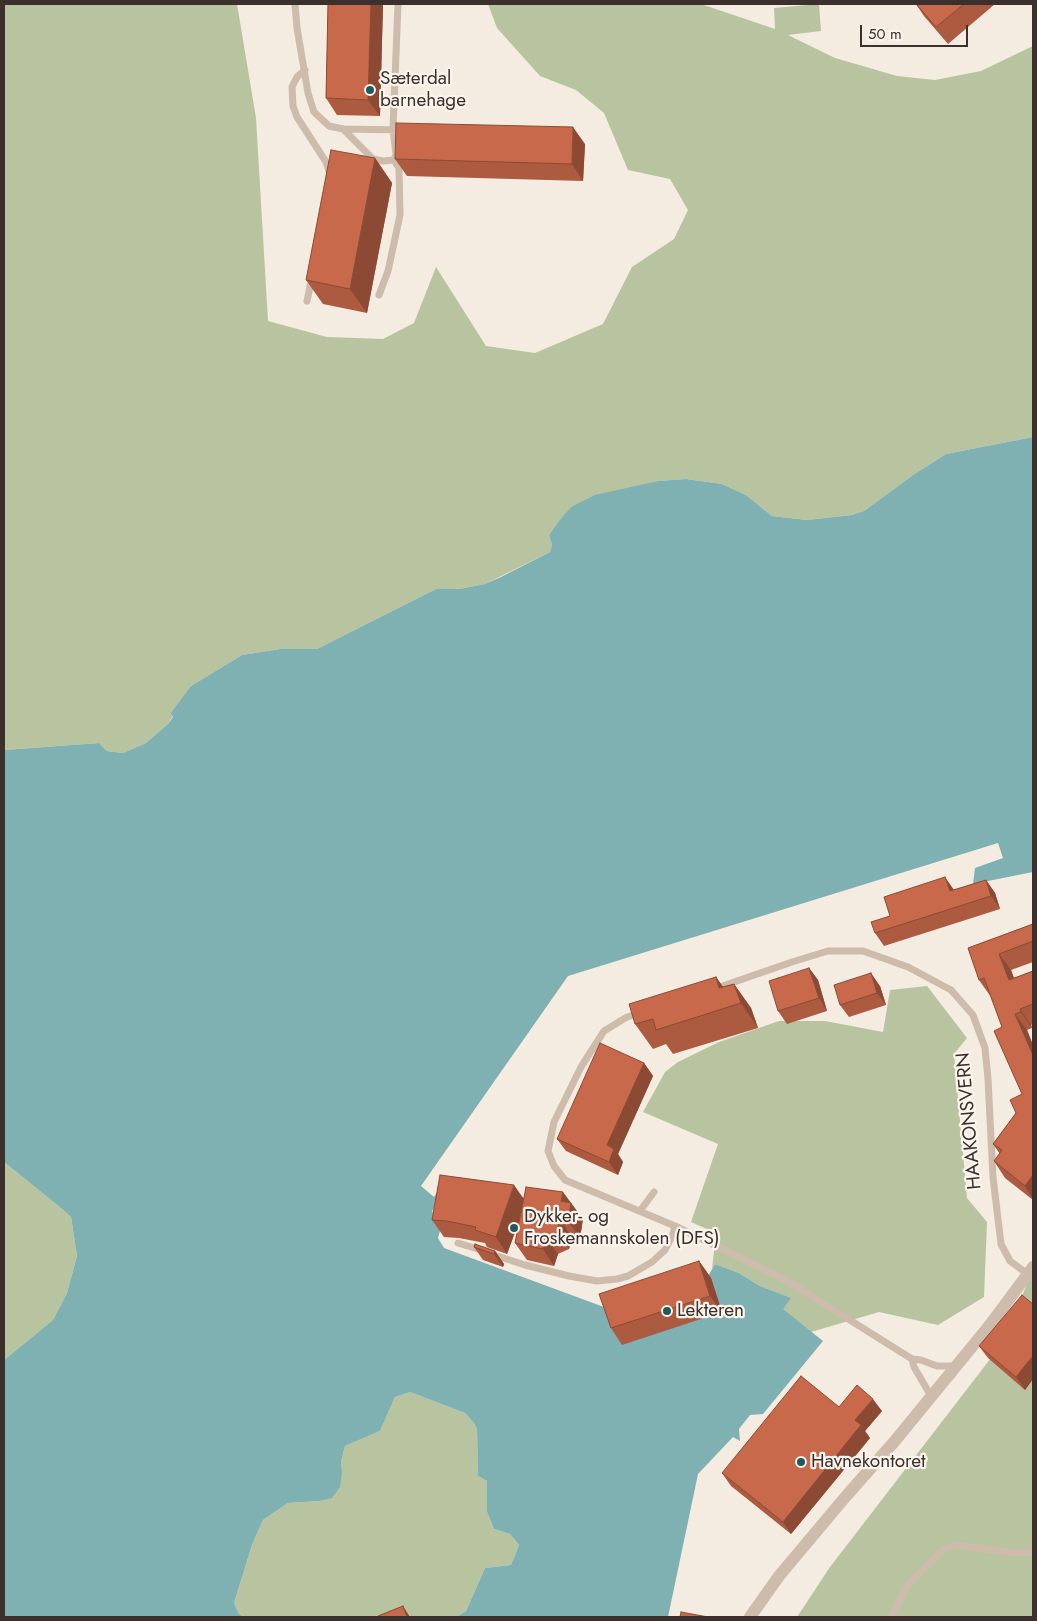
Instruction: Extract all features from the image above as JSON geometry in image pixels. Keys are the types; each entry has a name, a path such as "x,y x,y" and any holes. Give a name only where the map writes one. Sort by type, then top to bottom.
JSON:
{"street":[{"name":"HAAKONSVERN","path":"750,1617 785,1569 956,1366 1031,1273"}],"lane":[{"path":"296,4 297,28 314,112 328,126 343,129 413,130"},
{"path":"394,160 396,154 393,129 398,4"},
{"path":"305,70 297,77 292,86 293,106 326,162 330,175 329,183"},
{"path":"343,129 373,159 383,161 394,160"},
{"path":"379,295 388,270 400,215 400,168 394,160"},
{"path":"307,301 313,273"},
{"name":"HAAKONSVERN","path":"702,993 828,951 863,951 908,967 951,990 973,1015 984,1048 988,1079 993,1177 1002,1244 1010,1261 1031,1273"},
{"path":"650,1010 627,1017 604,1031 581,1067 554,1122 548,1151 554,1166 565,1180 675,1226 786,1280 912,1359 937,1366 956,1366"},
{"path":"640,1211 654,1192"},
{"path":"458,1242 525,1265 597,1281 628,1276 652,1262 665,1250 675,1226"},
{"path":"912,1359 914,1367 931,1396"},
{"path":"891,1617 908,1585 939,1553 949,1547 954,1545 1014,1553 1033,1552"}],"green space":[{"path":"4,4 237,4 256,118 268,321 327,337 383,339 414,323 436,267 486,346 535,353 603,324 632,267 674,239 688,210 670,179 628,170 604,113 576,90 540,76 497,28 488,4 701,4 775,29 774,8 819,4 821,31 788,35 835,58 897,76 935,80 981,71 1033,46 1033,437 946,454 913,475 864,511 852,515 807,520 772,516 746,495 722,484 686,479 658,481 571,507 549,535 552,545 550,552 485,584 459,589 436,589 317,649 280,649 242,655 191,686 168,724 146,743 123,753 107,751 99,743 4,750"},
{"path":"927,986 967,1038 954,1054 967,1198 987,1222 984,1297 938,1325 879,1312 811,1332 782,1309 790,1298 760,1286 739,1273 715,1264 712,1269 716,1233 691,1222 718,1144 643,1112 665,1072 678,1062 719,1042 779,1021 825,1021 883,1032 890,990"},
{"path":"4,1162 71,1217 77,1256 67,1293 53,1320 4,1360"},
{"path":"1033,1269 1033,1617 797,1617 830,1567 1004,1341"},
{"path":"410,1392 465,1413 474,1423 477,1429 478,1476 487,1481 487,1512 494,1529 510,1534 519,1545 511,1565 485,1568 466,1611 456,1617 244,1617 239,1614 234,1603 252,1545 263,1520 288,1503 319,1501 342,1472 341,1462 345,1446 380,1431 395,1397"}],"water":[{"path":"1033,437 1033,872 973,884 975,868 1003,858 998,843 568,976 421,1186 434,1197 439,1189 445,1194 432,1211 436,1220 442,1223 438,1238 444,1248 612,1310 707,1278 715,1264 739,1273 760,1286 791,1298 783,1309 823,1341 763,1414 750,1415 739,1429 740,1441 733,1437 698,1474 668,1617 456,1617 466,1611 485,1568 511,1565 519,1545 510,1534 494,1529 487,1512 487,1481 478,1476 477,1429 474,1423 465,1413 410,1392 395,1397 380,1431 345,1446 341,1462 340,1487 332,1498 319,1501 288,1503 263,1520 252,1545 234,1603 239,1614 244,1617 4,1617 4,1360 53,1320 67,1293 77,1256 71,1217 4,1162 4,750 99,743 107,751 123,753 146,743 168,724 173,717 171,713 191,686 242,655 280,649 317,649 436,589 459,589 485,584 501,577 550,552 552,545 549,535 560,520 571,507 595,495 658,481 686,479 722,484 746,495 772,516 807,520 852,515 864,511 913,475 946,454"}],"building":[{"path":"328,4 371,4 368,100 326,98"},
{"path":"916,4 964,4 936,27"},
{"path":"396,123 573,127 572,164 395,159"},
{"path":"331,150 375,158 350,289 306,280"},
{"path":"945,877 950,891 986,880 991,896 875,933 871,922 890,916 884,897"},
{"path":"1033,924 1033,941 999,954 1009,980 1033,971 1033,1004 1020,1009 1021,1012 1015,1014 1033,1055 1033,1175 1025,1186 994,1161 1002,1150 993,1144 1016,1113 1010,1100 1022,1094 994,1031 1002,1027 984,978 979,980 968,948"},
{"path":"809,968 819,998 778,1011 769,981"},
{"path":"871,973 877,993 840,1005 834,985"},
{"path":"716,977 719,988 734,984 741,1003 656,1030 653,1019 635,1024 629,1004"},
{"path":"600,1043 644,1063 607,1145 614,1149 609,1162 557,1139"},
{"path":"440,1175 514,1185 496,1237 475,1230 476,1227 432,1220"},
{"path":"526,1187 563,1192 561,1201 571,1203 568,1221 560,1220 557,1232 546,1238 543,1249 515,1243"},
{"path":"475,1244 495,1251 494,1254 474,1247"},
{"path":"699,1261 710,1296 611,1328 599,1294"},
{"path":"1022,1295 1033,1304 1033,1356 1016,1377 979,1346"},
{"name":"Havnekontoret","path":"801,1376 839,1407 857,1385 873,1399 855,1420 861,1425 783,1522 722,1473"},
{"path":"403,1606 407,1617 378,1616"},
{"path":"681,1612 708,1617 680,1617"}],"place":[{"name":"Sæterdal barnehage","path":"370,90"},
{"name":"Dykker- og Froskemannskolen (DFS)","path":"514,1228"},
{"name":"Lekteren","path":"667,1311"},
{"name":"Havnekontoret","path":"801,1462"}]}
